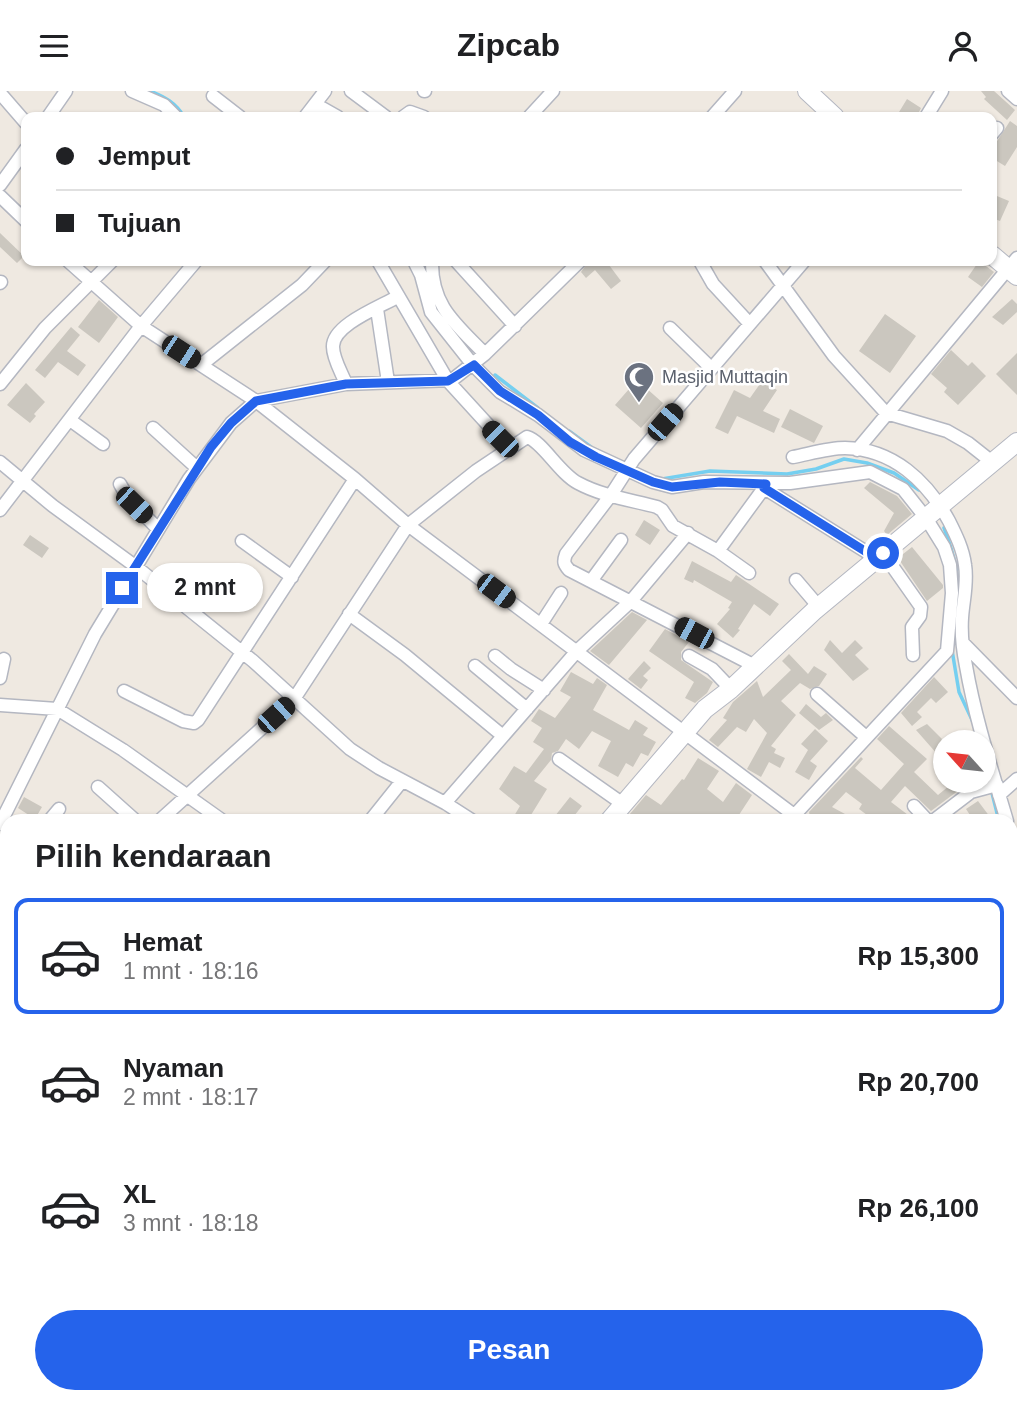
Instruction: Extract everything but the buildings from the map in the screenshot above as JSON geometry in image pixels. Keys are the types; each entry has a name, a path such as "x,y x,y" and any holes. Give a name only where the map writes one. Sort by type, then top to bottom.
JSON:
{"main road":[{"path":"807,91 830,112"},
{"path":"997,258 1014,267"},
{"path":"615,814 705,709 731,689 819,607 1017,442"}],"street":[{"path":"51,112 66,91"},
{"path":"132,91 164,105 171,112"},
{"path":"351,91 379,112"},
{"path":"534,112 553,91"},
{"path":"716,112 735,91"},
{"path":"929,112 942,91"},
{"path":"1009,91 1017,99"},
{"path":"0,93 21,117"},
{"path":"309,112 321,95 334,112"},
{"path":"212,96 233,112"},
{"path":"0,185 21,156"},
{"path":"0,196 21,216"},
{"path":"73,266 141,326 256,401 355,479 408,525 578,651 788,814"},
{"path":"0,384 30,345 107,266"},
{"path":"0,510 141,326 192,266"},
{"path":"201,365 302,285 321,266"},
{"path":"381,266 448,381 510,449"},
{"path":"416,266 432,312 474,365 500,391 538,415 570,442 630,465 662,486 712,482 765,486 870,472 903,489 932,513 962,548 966,586 957,640 866,737 799,814"},
{"path":"432,266 434,286 441,307 485,354"},
{"path":"461,266 515,326"},
{"path":"4,814 95,634 197,468 231,423 256,401 346,384 448,381 474,365 575,266"},
{"path":"703,266 713,284 749,323"},
{"path":"769,266 834,356 886,413 947,431 992,462"},
{"path":"755,666 569,570 564,560 630,465 799,266"},
{"path":"857,450 1014,267"},
{"path":"346,384 332,349 333,343 343,327 397,297"},
{"path":"377,309 388,382"},
{"path":"670,328 711,368"},
{"path":"70,420 103,444"},
{"path":"153,428 197,468"},
{"path":"167,814 293,699 408,525 476,471 529,437 537,442 565,475 578,483 611,495 657,506 673,526 718,551 750,573"},
{"path":"793,457 846,448 871,452 902,465 928,488 932,513 950,565 957,640 981,730"},
{"path":"0,462 241,652 350,749 462,814"},
{"path":"124,691 183,721 194,723 202,715 355,479"},
{"path":"120,484 134,505 158,529"},
{"path":"718,551 765,486"},
{"path":"765,486 879,556 921,607 920,616 912,627 913,655"},
{"path":"445,803 578,651 631,601 688,533"},
{"path":"591,581 621,540"},
{"path":"242,541 292,577"},
{"path":"796,580 819,607"},
{"path":"541,624 561,593"},
{"path":"349,614 405,655 503,736"},
{"path":"957,640 1017,698"},
{"path":"495,656 544,690"},
{"path":"689,656 712,669 731,689"},
{"path":"0,678 4,659"},
{"path":"475,666 527,709"},
{"path":"817,694 866,737"},
{"path":"0,705 57,709 122,750 213,814"},
{"path":"558,759 624,804"},
{"path":"996,787 1017,779"},
{"path":"375,814 402,781"},
{"path":"98,787 128,814"},
{"path":"939,814 968,793"},
{"path":"996,793 1004,814"},
{"path":"914,806 923,814"},
{"path":"55,814 59,809"}],"waterway":[{"path":"150,91 170,101 180,112"},
{"path":"458,335 467,346"},
{"path":"495,375 538,408"},
{"path":"569,431 591,447"},
{"path":"662,479 710,471 787,474 816,469 844,459 867,463 894,473 919,490"},
{"path":"944,528 956,567 957,607"},
{"path":"952,650 959,692 973,722"},
{"path":"992,793 997,814"}],"place":[{"name":"Masjid Muttaqin","path":"639,404"}],"route":[{"path":"122,588 211,447 231,423 256,401 346,384 448,381 474,365 493,386 545,420 570,442 627,471 662,486 672,487 704,482 766,484 764,488 876,558 883,553"}]}
